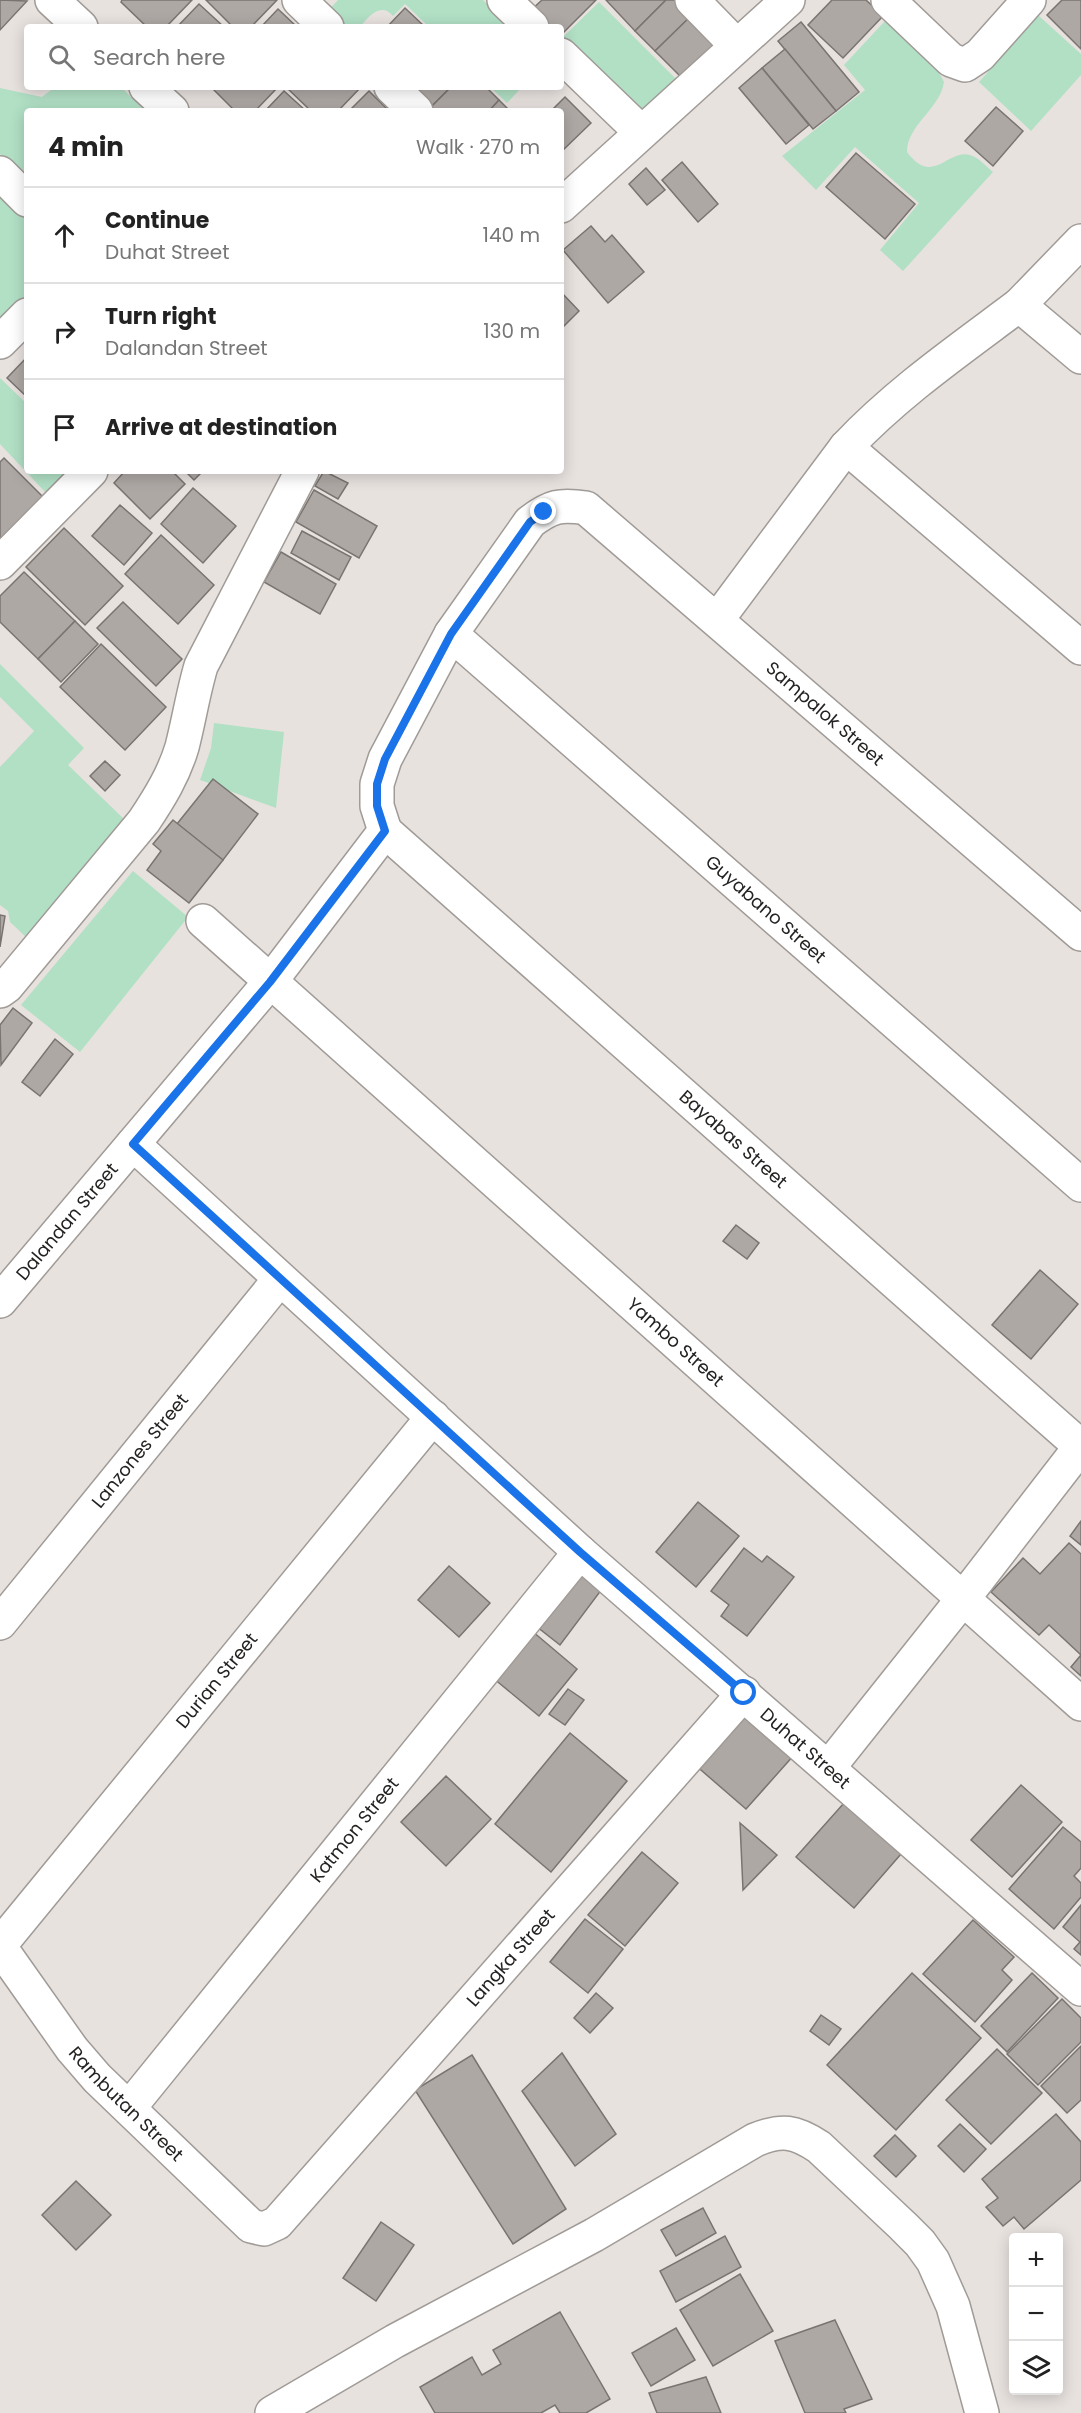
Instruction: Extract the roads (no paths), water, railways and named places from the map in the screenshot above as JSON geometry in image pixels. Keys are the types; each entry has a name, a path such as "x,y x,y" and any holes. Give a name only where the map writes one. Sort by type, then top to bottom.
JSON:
{"street":[{"path":"52,0 78,24"},
{"path":"299,0 324,24"},
{"path":"504,0 529,24"},
{"path":"692,0 736,45"},
{"path":"564,203 788,0"},
{"path":"888,0 951,60 964,65 980,55 1029,0"},
{"path":"564,58 641,132"},
{"path":"149,90 169,108"},
{"path":"394,90 413,108"},
{"path":"0,173 24,197"},
{"path":"717,620 846,447 878,414 906,390 1019,305 1081,241"},
{"path":"1019,305 1081,357"},
{"path":"0,342 24,318"},
{"path":"846,447 1081,648"},
{"path":"0,563 88,474"},
{"path":"0,991 7,986 144,821 163,793 182,747 193,691 201,666 300,474"},
{"name":"Sampalok Street","path":"451,634 530,522 544,512 564,505 586,508 1081,934"},
{"path":"385,831 377,806 377,784 385,759 451,634"},
{"name":"Guyabano Street","path":"451,634 1081,1185"},
{"name":"Dalandan Street","path":"6,1282 133,1144 270,982 385,831"},
{"name":"Bayabas Street","path":"385,831 1081,1446"},
{"name":"Yambo Street","path":"203,921 1081,1704"},
{"name":"Duhat Street","path":"133,1144 279,1280 580,1552 1081,1989"},
{"name":"Lanzones Street","path":"0,1623 279,1280"},
{"name":"Durian Street","path":"0,1946 433,1417"},
{"path":"829,1767 1081,1446"},
{"name":"Katmon Street","path":"129,2108 580,1552"},
{"name":"Langka Street","path":"277,2223 744,1693"},
{"name":"Rambutan Street","path":"0,1946 72,2049 97,2078 251,2226 264,2229 277,2223"},
{"path":"272,2413 395,2342 594,2235 755,2140 775,2133 789,2133 803,2137 819,2147 920,2243 933,2261 953,2306 982,2413"}]}
